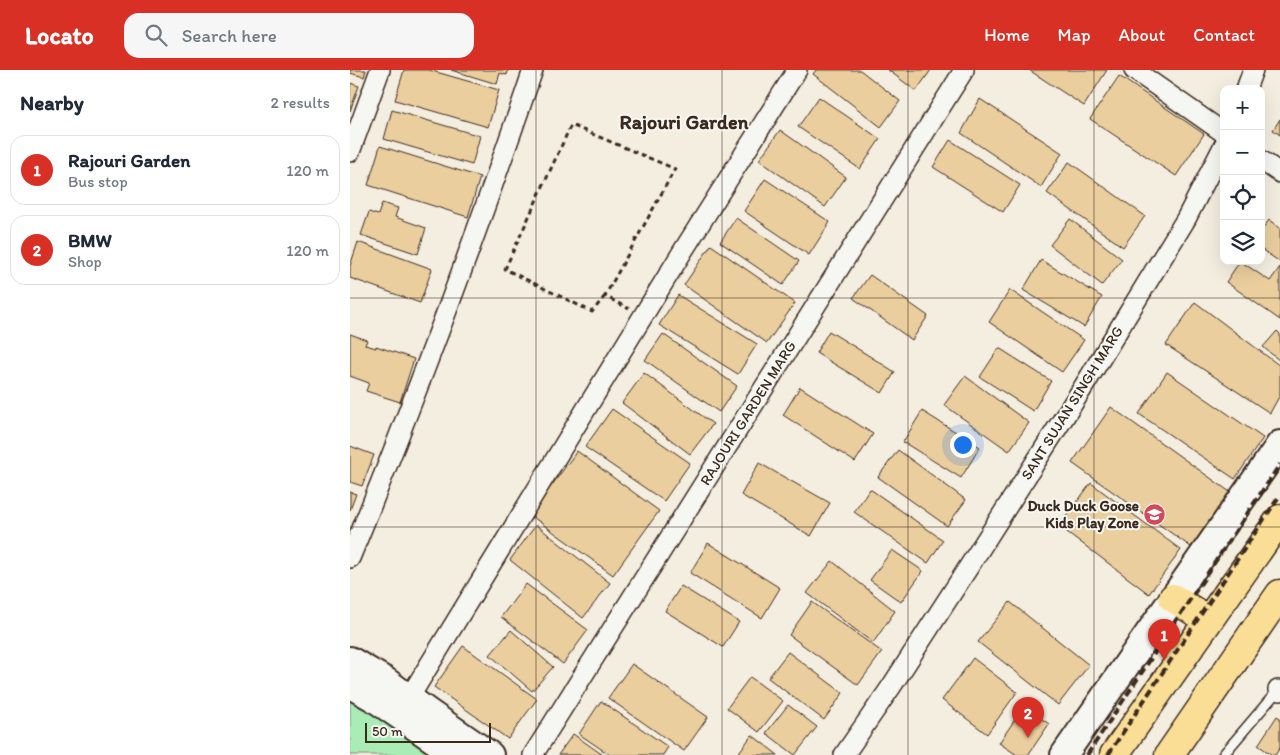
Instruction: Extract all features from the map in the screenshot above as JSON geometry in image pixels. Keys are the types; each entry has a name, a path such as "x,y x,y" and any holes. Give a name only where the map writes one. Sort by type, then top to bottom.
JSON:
{"main road":[{"path":"1114,755 1280,519"},
{"path":"1173,598 1208,620"},
{"path":"1170,755 1276,608"}],"street":[{"path":"350,152 380,70"},
{"path":"350,558 400,436 513,130 533,70"},
{"path":"409,698 797,70"},
{"name":"RAJOURI GARDEN MARG","path":"533,755 964,70"},
{"path":"1134,70 1220,131"},
{"path":"1247,85 1253,70"},
{"name":"SANT SUJAN SINGH MARG","path":"844,755 891,687 1084,386 1186,219 1220,153"},
{"path":"1265,163 1280,173"},
{"path":"1064,755 1280,444"},
{"path":"357,676 409,698 490,755"},
{"path":"357,676 456,755"}],"lane":[{"path":"1223,755 1279,690"}],"path":[{"path":"571,125 675,169 605,296 592,312 505,269 571,125"},
{"path":"605,296 643,317"}],"green space":[{"path":"350,686 455,755 350,755"}],"building":[{"path":"350,70 366,70 364,77 350,73"},
{"path":"404,70 429,70 499,90 488,127 395,100"},
{"path":"451,70 508,70 507,75 500,73 497,84"},
{"path":"816,70 860,70 900,101 881,127 813,74"},
{"path":"888,70 931,70 916,91"},
{"path":"1029,70 1107,70 1084,106"},
{"path":"1119,76 1204,134 1176,176 1090,119"},
{"path":"350,83 359,86 350,111"},
{"path":"819,97 880,139 860,169 798,127"},
{"path":"980,99 1062,153 1041,187 961,133"},
{"path":"392,110 480,136 472,165 384,139"},
{"path":"1280,119 1280,135 1273,130"},
{"path":"780,130 846,177 825,207 759,160"},
{"path":"950,140 1020,185 1003,212 933,167"},
{"path":"380,146 480,177 468,217 368,185"},
{"path":"1069,162 1145,216 1123,247 1047,193"},
{"path":"765,179 830,222 809,255 744,211"},
{"path":"382,203 398,208 395,217 426,228 418,254 361,235 369,212 378,215"},
{"path":"736,218 799,261 783,285 720,242"},
{"path":"1070,219 1122,259 1102,285 1050,245"},
{"path":"1269,220 1280,228 1280,262 1265,252 1265,226"},
{"path":"358,242 432,269 420,303 350,278 350,266"},
{"path":"711,245 795,303 767,343 684,285"},
{"path":"1041,260 1102,297 1084,327 1023,290"},
{"path":"1237,265 1246,265 1270,281 1280,267 1280,320 1226,282"},
{"path":"870,275 928,316 912,340 853,298"},
{"path":"1010,290 1084,340 1062,372 989,322"},
{"path":"678,295 757,344 738,374 659,325"},
{"path":"1195,302 1280,366 1280,395 1270,413 1166,345"},
{"path":"829,331 895,372 882,393 816,353"},
{"path":"1277,331 1280,334 1280,361 1263,347"},
{"path":"350,334 367,340 365,345 376,348 376,346 414,359 400,402 366,391 369,383 350,376"},
{"path":"663,334 737,386 719,412 645,360"},
{"path":"999,348 1051,381 1033,411 980,377"},
{"path":"1167,372 1263,438 1235,479 1139,414"},
{"path":"644,373 713,424 690,454 622,403"},
{"path":"965,376 1029,423 1009,451 944,405"},
{"path":"800,387 873,434 855,462 783,415"},
{"path":"1111,407 1230,492 1191,547 1072,463"},
{"path":"612,409 690,463 664,501 585,447"},
{"path":"922,411 980,447 961,478 903,442"},
{"path":"350,446 374,455 362,486 350,482"},
{"path":"898,450 966,500 947,526 878,477"},
{"path":"577,451 659,511 613,575 530,515"},
{"path":"759,463 830,503 811,536 741,495"},
{"path":"1091,483 1181,550 1149,594 1059,526"},
{"path":"870,489 943,540 928,563 854,512"},
{"path":"350,492 356,494 350,510"},
{"path":"536,525 610,583 583,618 510,560"},
{"path":"708,543 780,588 762,618 690,573"},
{"path":"892,550 923,571 901,602 870,580"},
{"path":"832,561 895,611 873,643 807,593"},
{"path":"526,584 588,630 563,664 501,617"},
{"path":"681,586 739,622 723,647 665,611"},
{"path":"812,602 882,652 858,685 789,635"},
{"path":"1010,602 1089,665 1058,705 978,642"},
{"path":"511,630 553,667 532,691 490,655"},
{"path":"463,646 537,699 508,739 434,687"},
{"path":"788,652 843,693 824,720 768,678"},
{"path":"973,658 1017,692 987,734 942,700"},
{"path":"632,664 708,717 684,751 608,698"},
{"path":"750,677 783,701 759,732 727,708"},
{"path":"601,701 668,747 663,755 610,755 579,734"},
{"path":"788,705 817,727 795,755 766,733"},
{"path":"1024,706 1049,724 1028,755 1017,755 999,743"},
{"path":"1277,716 1280,718 1280,748 1275,755 1272,755 1258,745"},
{"path":"573,734 603,755 558,755"},
{"path":"752,735 778,755 737,755"}],"railway":[{"path":"1087,755 1280,464"},
{"path":"1108,755 1280,495"}],"place":[{"name":"Duck Duck Goose Kids Play Zone","path":"1155,515"},
{"name":"Rajouri Garden","path":"1164,660"},
{"name":"BMW","path":"1028,738"}],"district":[{"name":"Rajouri Garden","path":"684,122"}]}
